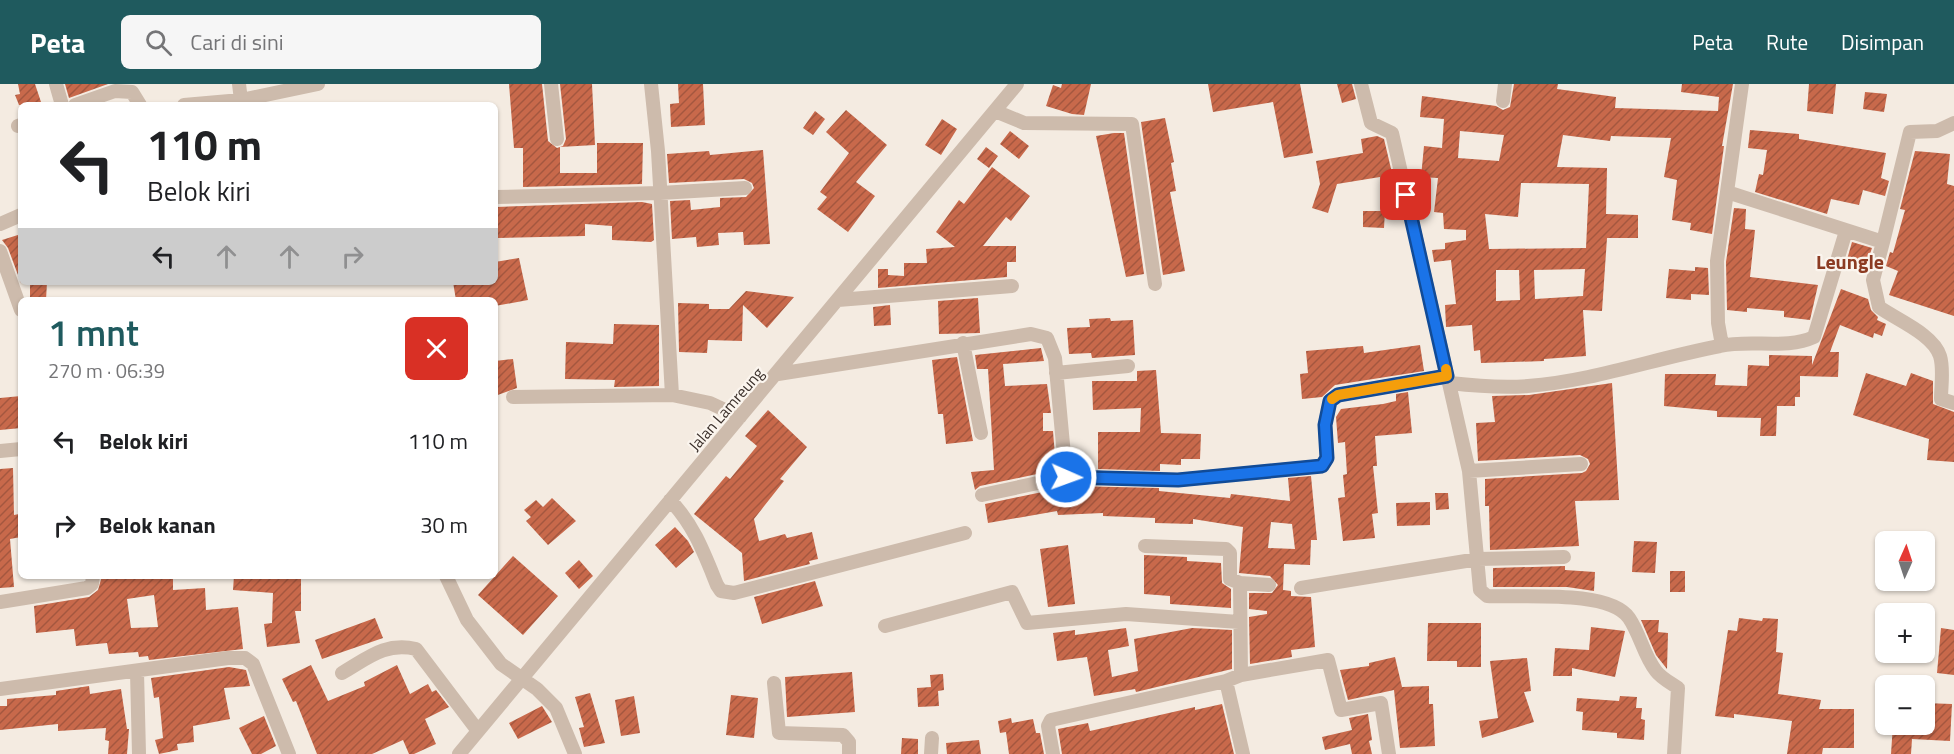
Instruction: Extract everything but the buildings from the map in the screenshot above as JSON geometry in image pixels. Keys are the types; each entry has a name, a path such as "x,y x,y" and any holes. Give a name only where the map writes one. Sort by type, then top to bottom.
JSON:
{"street":[{"path":"56,84 61,102"},
{"path":"239,84 241,100"},
{"path":"218,102 278,99 294,87 318,84"},
{"path":"551,84 557,139"},
{"path":"651,84 672,395"},
{"name":"Jalan Lamreung","path":"459,754 520,678 778,374 1017,84"},
{"path":"1361,84 1371,123 1392,133 1469,471 1480,590 1487,596 1548,596 1608,603 1620,608 1630,618 1656,672 1678,688 1674,754"},
{"path":"1503,101 1505,84"},
{"path":"1722,345 1718,323 1717,261 1742,84"},
{"path":"83,102 114,91 132,92 138,102"},
{"path":"995,111 1024,123 1132,124 1155,284"},
{"path":"1954,123 1937,131 1910,132 1873,280 1879,307 1899,322 1924,333 1940,355 1941,399 1954,403"},
{"path":"498,197 660,193 745,188"},
{"path":"1727,192 1883,242"},
{"path":"1,223 18,217"},
{"path":"982,495 1066,477 1178,480 1322,466 1327,458 1325,425 1330,401 1338,395 1449,380 1492,387 1565,381 1722,345 1800,343 1814,337 1846,231"},
{"path":"0,250 18,301"},
{"path":"838,300 1012,286"},
{"path":"778,374 963,343 1031,334 1040,335 1047,338 1052,347 1066,477"},
{"path":"963,343 981,433"},
{"path":"1056,373 1128,366"},
{"path":"513,397 672,395 710,403 740,417"},
{"path":"0,451 18,449"},
{"path":"1469,471 1581,464"},
{"path":"670,500 686,517 700,541 721,591 734,593 964,533"},
{"path":"1145,546 1226,549 1230,553 1230,579 1240,583 1269,585"},
{"path":"1301,588 1478,558 1564,557"},
{"path":"0,602 87,588 92,584 93,579"},
{"path":"447,579 467,620 501,664 546,696 556,708 575,754"},
{"path":"1240,583 1241,675"},
{"path":"885,626 1012,592 1028,623 1126,614 1239,622"},
{"path":"342,673 389,647 400,646 416,650 478,731"},
{"path":"0,688 137,672 228,658 250,660 290,754"},
{"path":"1053,754 1048,726 1051,720 1226,681 1241,675 1328,660 1341,710 1381,703 1389,754"},
{"path":"137,672 139,754"},
{"path":"1226,681 1243,754"},
{"path":"774,683 778,733 843,735 849,742 849,754"},
{"path":"932,738 932,754"}],"slow traffic":[{"path":"1332,399 1338,395 1447,376 1446,369"}],"district":[{"name":"Leungle","path":"1850,261"}],"route":[{"path":"1066,477 1178,480 1322,466 1327,458 1325,425 1330,401 1338,395 1447,376 1406,195"}]}
